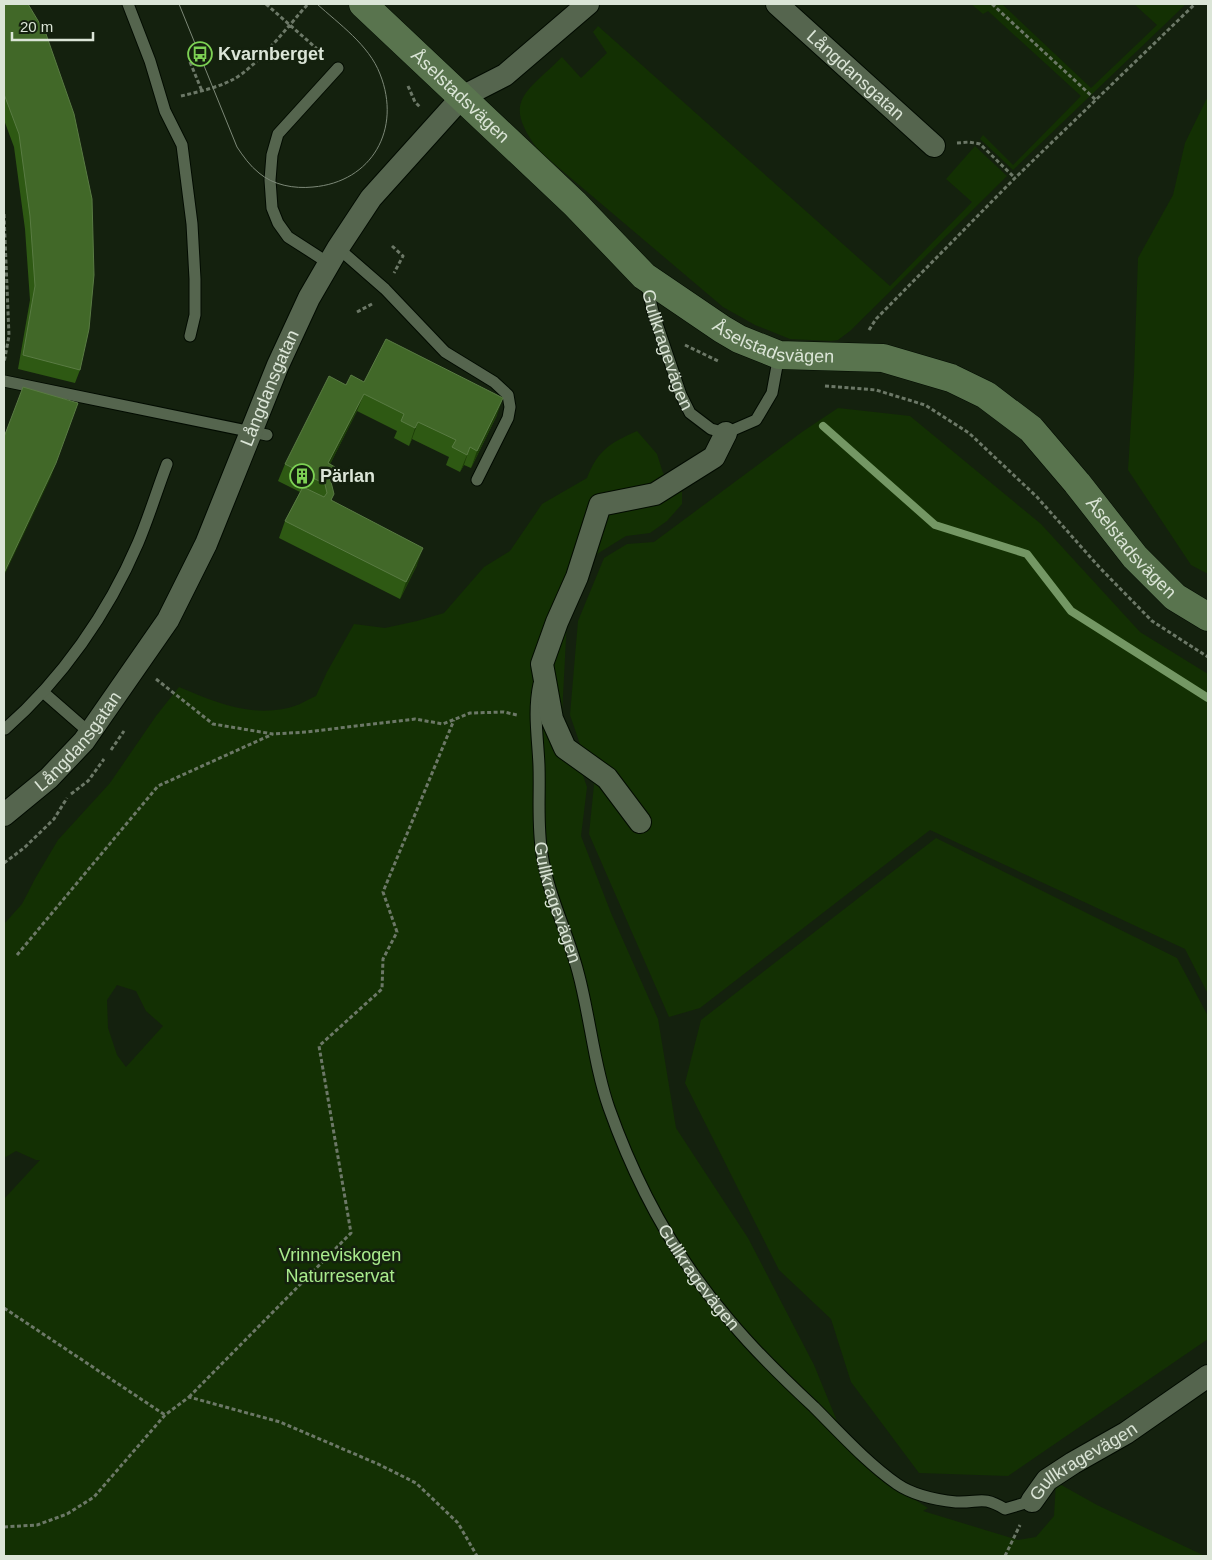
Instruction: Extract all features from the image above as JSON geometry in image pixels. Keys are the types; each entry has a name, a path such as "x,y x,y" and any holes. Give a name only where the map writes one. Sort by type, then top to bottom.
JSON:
{"street":[{"name":"Åselstadsvägen","path":"363,4 575,204 644,276 722,329 778,356 882,358 951,378 986,395 1031,429 1077,483 1135,557 1175,597 1208,617"},
{"name":"Långdansgatan","path":"4,815 49,778 84,741 168,620 259,434 278,365 309,298 370,198 462,97 505,75 588,4"},
{"name":"Långdansgatan","path":"777,4 934,146"},
{"name":"Gullkragevägen","path":"542,664 576,577 600,505 655,494 714,457 726,433"},
{"path":"542,664 552,718 565,748 607,778 640,822"},
{"name":"Gullkragevägen","path":"1032,1501 1047,1480 1126,1433 1208,1376"}],"lane":[{"path":"128,4 150,61 165,111 182,145 192,224 195,315 190,336"},
{"path":"338,68 278,134 272,155 270,180 272,208 278,223 288,237 334,256 385,289 445,352 494,382 508,395 510,407 508,418 477,480"},
{"name":"Gullkragevägen","path":"644,276 672,370 690,413 711,429 726,433"},
{"path":"726,433 756,420 764,409 772,393 778,356"},
{"path":"4,381 259,434"},
{"path":"5,729 28,709 42,692 88,633 111,598 138,544 167,464"},
{"name":"Gullkragevägen","path":"542,664 535,714 539,766 539,828 542,856 554,901 578,973 608,1106 625,1151 656,1216 687,1267 730,1322 874,1467 900,1487 918,1494 956,1502 986,1500 1005,1509 1032,1501"},
{"path":"42,692 90,733"}],"path":[{"path":"266,4 338,68"},
{"path":"162,101 233,80 249,68 308,4"},
{"path":"992,4 1096,100"},
{"path":"850,357 876,319 1015,178 1195,4"},
{"path":"190,62 202,90"},
{"path":"934,146 969,142 980,144 1015,178"},
{"path":"4,215 8,336 4,366"},
{"path":"657,324 682,344 724,364"},
{"path":"821,386 876,390 925,405 969,433 1037,497 1100,568 1152,621 1208,657"},
{"path":"156,679 213,724 273,734 415,719 443,724 470,713 504,712 517,715 522,720"},
{"path":"4,1527 37,1525 67,1514 94,1497 165,1415 189,1397 350,1233 319,1046 382,989 383,959 397,932 384,892 454,720"},
{"path":"17,955 158,786 273,734"},
{"path":"4,1308 165,1415"},
{"path":"189,1397 280,1422 378,1464 416,1483 458,1523 477,1556"},
{"path":"1005,1556 1032,1501"}],"green space":[{"path":"971,4 1002,4 1091,88 1157,25 1134,4 1186,4 1013,170 980,139 983,135 1013,165 1081,96 988,11 983,14"},
{"path":"598,26 890,286 972,202 946,179 975,146 1007,176 850,331 838,340 831,341 790,339 755,325 723,307 539,151 528,134 521,120 520,109 522,99 537,80 562,57 581,78 607,53 593,32"},
{"path":"1208,96 1208,574 1191,565 1128,470 1138,258 1173,195 1185,143"},
{"path":"838,408 910,416 1041,524 1140,632 1208,674 1208,994 1185,949 930,830 700,1008 669,1017 589,834 594,785 570,715 578,621 604,558 627,544 654,542 802,432"},
{"name":"Vrinneviskogen Naturreservat","path":"637,431 657,454 663,473 682,490 682,504 667,521 650,533 626,536 597,554 567,619 562,715 587,787 581,836 611,913 658,1019 676,1128 748,1238 814,1365 846,1443 911,1497 928,1508 923,1511 1018,1540 1036,1537 1054,1516 1056,1482 1097,1505 1205,1556 4,1556 4,1199 40,1160 16,1151 4,1158 4,924 22,904 58,840 110,783 156,716 179,687 219,703 259,711 292,707 316,696 354,624 385,628 444,613 484,567 510,551 542,504 587,478 591,468 606,448","holes":["117,985 136,991 146,1011 163,1026 126,1067 117,1055 108,1028 107,1000"]},
{"path":"936,838 1177,958 1208,1016 1208,1339 1008,1476 919,1473 851,1382 831,1319 779,1270 685,1083 701,1020"}],"building":[{"path":"4,4 28,4 46,34 74,114 92,199 94,275 89,329 80,370 23,355 35,286 30,216 19,134 4,94"},
{"name":"Pärlan","path":"386,339 503,398 477,451 470,447 467,455 452,447 456,440 418,422 415,428 401,421 404,414 364,394 328,463 335,467 330,478 334,494 331,500 423,548 406,582 285,521 303,487 324,497 327,493 323,476 321,476 319,481 285,464 329,376 346,385 351,375 364,382"},
{"path":"23,387 78,403 56,463 4,573 4,437"}],"waterway":[{"path":"823,426 935,525 1027,554 1071,611 1208,698"}],"tram line":[{"path":"179,4 237,147 247,161 265,177 271,181 291,187 313,187 334,183 351,175 366,164 377,149 384,133 387,114 386,94 375,63 361,44 317,4"}],"place":[{"name":"Kvarnberget","path":"200,54"},
{"name":"Pärlan","path":"302,476"}]}
